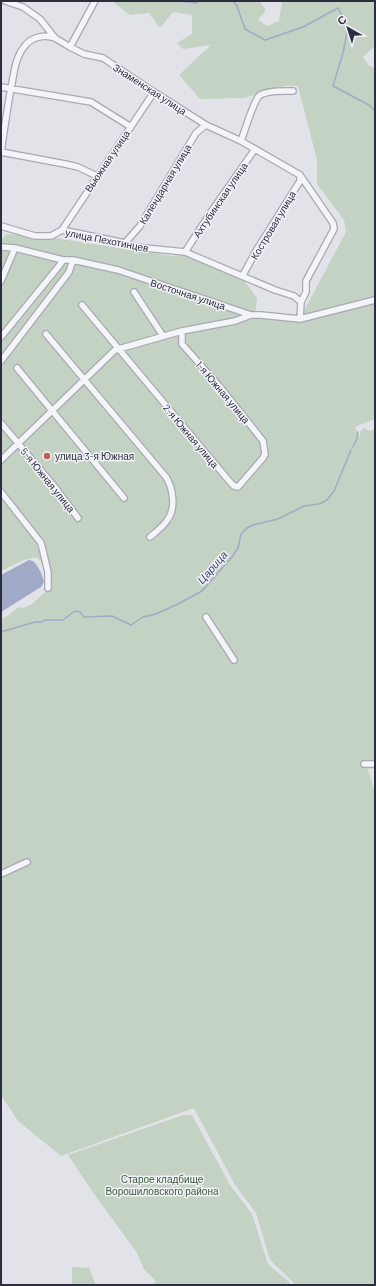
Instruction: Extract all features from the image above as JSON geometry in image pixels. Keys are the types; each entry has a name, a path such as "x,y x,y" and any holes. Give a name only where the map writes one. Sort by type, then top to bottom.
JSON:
{"street":[{"name":"Знаменская улица","path":"5,1 23,7 40,19 55,38 70,47 84,54 103,58 206,125 242,140 300,175"},
{"path":"70,47 95,1"},
{"path":"55,38 40,36 30,41 24,47 16,63 3,132 1,152 78,167 97,176"},
{"path":"1,87 91,102 131,127"},
{"path":"242,140 260,96 270,92 293,91"},
{"name":"Вьюжная улица","path":"62,230 154,92"},
{"name":"Календарная улица","path":"125,243 140,226 196,133 206,125"},
{"name":"Ахтубинская улица","path":"185,252 255,149"},
{"path":"300,175 333,223 334,229 306,281 306,292 301,302 300,319"},
{"name":"Костровая улица","path":"243,275 256,251 300,181 300,175"},
{"name":"улица Пехотинцев","path":"1,226 35,236 51,236 62,230 125,243 135,247 185,252 294,296 301,302"},
{"name":"Восточная улица","path":"1,247 16,248 62,260 73,260 118,270 251,315 300,319 375,300"},
{"path":"1,282 16,248"},
{"path":"1,338 59,266 62,260"},
{"path":"1,361 69,272 73,260"},
{"path":"134,292 163,336"},
{"path":"82,305 118,349"},
{"path":"1,460 115,350 182,331 235,321 251,315"},
{"name":"1-я Южная улица","path":"182,331 182,344 253,427 262,441 265,454"},
{"path":"46,334 166,477 171,485 172,510 168,519 150,537"},
{"name":"2-я Южная улица","path":"118,349 234,486 238,487 265,454"},
{"path":"17,368 124,498"},
{"name":"5-я Южная улица","path":"1,423 54,486 78,518"},
{"path":"1,492 41,543 48,572 48,588"},
{"path":"206,617 234,660"},
{"path":"364,764 375,764"},
{"path":"1,874 26,862"}],"green space":[{"path":"112,1 259,1 266,10 258,20 267,26 279,21 282,1 375,1 375,46 363,57 369,66 375,68 375,419 355,427 360,437 360,432 364,428 369,431 375,429 375,768 368,769 375,793 375,1285 296,1285 270,1260 256,1213 235,1185 194,1108 61,1156 18,1121 1,1095 1,619 19,607 23,608 32,604 49,590 43,563 36,557 21,561 1,571 1,240 6,234 48,237 172,256 181,255 243,279 257,298 255,316 295,318 306,307 346,232 344,220 317,184 317,160 298,86 286,86 244,98 200,99 179,75 211,45 183,49 177,43 192,34 192,15 173,12 160,28 149,13 130,15"},
{"name":"Старое кладбище Ворошиловского района","path":"183,1115 192,1115 230,1185 252,1214 268,1264 289,1282 290,1285 152,1285 156,1281 144,1269 137,1253 68,1155"},
{"path":"72,1267 89,1268 96,1285 72,1285"}],"water":[{"path":"29,560 33,561 37,566 44,582 41,587 1,612 1,575"}],"waterway":[{"path":"176,1 197,3 198,1"},
{"path":"233,1 237,6 245,29 265,40 303,27 338,8 348,27 343,53 333,86 369,105 375,111"},
{"name":"Царица","path":"353,447 358,432"},
{"name":"Царица","path":"1,632 35,622 42,622 44,620 63,620 75,611 80,612 84,617 112,616 131,625 143,617 156,614 178,604 202,591 232,557 238,548 241,534 247,528 253,525 278,519 304,506 319,504 327,500 334,491 351,450"}],"place":[{"name":"улица 3-я Южная","path":"47,456"}]}
